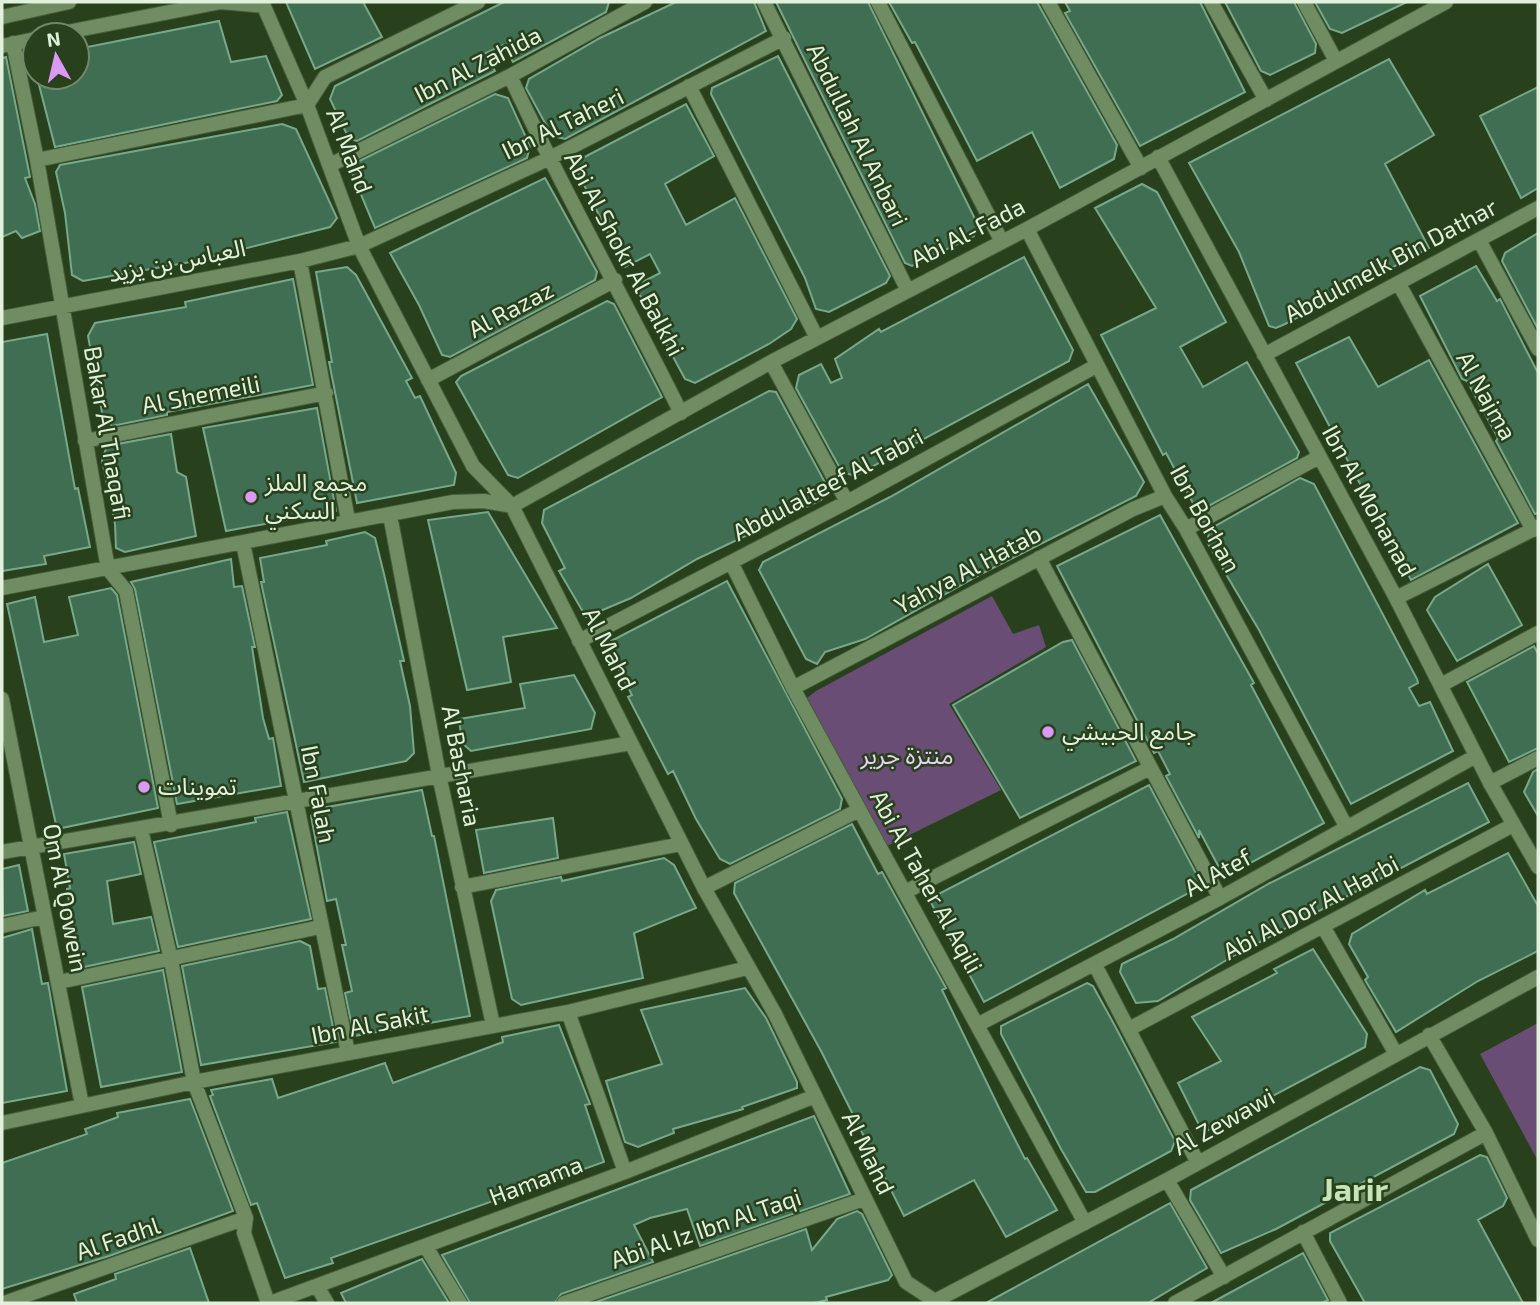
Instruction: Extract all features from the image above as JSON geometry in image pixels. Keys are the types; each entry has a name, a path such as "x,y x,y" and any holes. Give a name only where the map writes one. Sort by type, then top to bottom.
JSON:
{"street":[{"path":"2,17 69,2"},
{"path":"37,160 307,105 325,77 461,6 478,2"},
{"name":"Ibn Al Zahida","path":"330,164 510,76 625,7 645,2"},
{"name":"Abdullah Al Anbari","path":"764,2 907,289"},
{"path":"878,2 1001,240"},
{"path":"1048,2 1141,168"},
{"path":"1211,2 1266,100"},
{"path":"1304,2 1336,61"},
{"path":"1412,2 1420,16"},
{"name":"Abi Al-Fada","path":"512,506 771,362 1001,240 1027,229 1446,2"},
{"path":"91,27 208,3 263,4"},
{"name":"Al Mahd","path":"263,4 307,105 359,246 428,380 473,466 512,506 681,844 747,968 775,1014 906,1282 937,1303"},
{"name":"Ibn Al Taheri","path":"359,246 548,159 783,38"},
{"name":"Bakar Al Thaqafi","path":"7,44 37,160 108,569 126,591 171,825"},
{"name":"Abi Al Shokr Al Balkhi","path":"510,76 548,159 615,280 681,413"},
{"path":"689,86 817,338"},
{"name":"Ibn Al Mohanad","path":"1158,157 1396,598 1490,783 1538,867"},
{"name":"Abdulmelk Bin Dathar","path":"1264,355 1538,208"},
{"name":"Ibn Borhan","path":"1027,229 1165,496 1186,529 1347,828"},
{"path":"1479,240 1538,349"},
{"name":"العباس بن يزيد","path":"2,318 300,261 359,246"},
{"path":"300,261 348,520"},
{"name":"Al Razaz","path":"428,380 615,280"},
{"name":"Al Najma","path":"1399,284 1536,528"},
{"path":"771,362 847,502"},
{"name":"Abdulalteef Al Tabri","path":"579,641 847,502 1096,366"},
{"name":"Al Shemeili","path":"85,441 326,393"},
{"path":"1186,529 1319,457"},
{"name":"Yahya Al Hatab","path":"793,688 1039,558 1165,496"},
{"path":"2,588 453,502 484,501 512,506"},
{"name":"Al Basharia","path":"390,515 439,775 493,1025"},
{"path":"1396,598 1536,528"},
{"name":"Ibn Falah","path":"243,543 348,1053"},
{"path":"1039,558 1220,898"},
{"name":"Abi Al Taher Al Aqili","path":"731,562 793,688 979,1024 1085,1223"},
{"path":"1441,685 1538,633"},
{"name":"Om Al Qowein","path":"2,699 4,721 32,846 82,1105"},
{"path":"2,852 171,825 298,800 631,743"},
{"name":"Al Atef","path":"979,1024 1220,898 1476,756"},
{"path":"1490,783 1538,758"},
{"path":"905,892 1150,768"},
{"path":"704,888 859,810"},
{"name":"Abi Al Dor Al Harbi","path":"1129,1029 1324,928 1513,825"},
{"path":"141,830 171,960 194,1082 246,1219 244,1233 269,1303"},
{"path":"462,887 681,844"},
{"path":"2,926 44,917"},
{"path":"59,982 320,926"},
{"path":"1324,928 1395,1054"},
{"path":"1095,965 1198,1163"},
{"name":"Ibn Al Sakit","path":"2,1123 194,1082 568,1012 747,968"},
{"name":"Al Zewawi","path":"931,1303 937,1303 1167,1180 1538,977"},
{"path":"568,1012 625,1172"},
{"path":"1429,1035 1486,1133 1538,1240"},
{"name":"Hamama","path":"269,1303 625,1172 815,1096"},
{"path":"1175,1303 1486,1133"},
{"path":"1167,1180 1224,1277"},
{"name":"Abi Al Iz Ibn Al Taqi","path":"564,1303 864,1199"},
{"name":"Al Fadhl","path":"4,1303 246,1219"},
{"path":"1303,1232 1340,1303"},
{"path":"426,1247 460,1303"},
{"path":"317,1286 327,1303"}],"green space":[{"name":"منتزة جرير","path":"992,596 1013,634 1039,625 1046,647 949,704 1001,790 885,847 806,699 816,691"},
{"path":"1538,1023 1538,1161 1480,1054"}],"building":[{"path":"286,2 363,2 382,37 315,69"},
{"path":"504,2 609,2 606,12 513,62 503,45 486,53 495,71 357,141 349,139 330,99 335,86"},
{"path":"676,2 754,2 766,31 565,139 552,136 526,88 529,79 600,38"},
{"path":"776,2 868,2 978,225 974,236 912,266 905,263"},
{"path":"889,2 1037,2 1117,145 1114,159 1060,188 1032,132 977,161 915,42 912,43"},
{"path":"1065,2 1200,2 1245,92 1140,146 1065,13 1070,11"},
{"path":"1225,2 1294,2 1316,44 1315,53 1270,75 1261,71"},
{"path":"1315,2 1407,2 1342,33 1330,29"},
{"path":"219,21 231,62 266,56 282,95 277,101 55,147 41,91 91,91 91,46"},
{"path":"778,56 890,276 886,283 829,312 816,309 805,278 711,94 712,88"},
{"path":"6,57 30,177 25,178 35,204 40,231 22,238 16,231 2,237 2,58"},
{"path":"1389,59 1434,135 1385,164 1429,248 1285,324 1276,328 1269,326 1239,252 1189,163"},
{"path":"1538,87 1538,188 1521,198 1480,116"},
{"path":"495,94 508,98 530,146 527,158 375,228 349,166"},
{"path":"686,104 714,156 665,184 686,225 735,198 797,319 791,329 769,344 695,383 685,379 635,286 660,273 650,254 625,267 573,163"},
{"path":"282,124 296,129 337,218 330,227 196,261 83,281 72,275 65,213 56,172 60,165"},
{"path":"545,178 597,272 595,280 450,357 442,355 419,305 390,253"},
{"path":"1142,184 1157,192 1226,322 1180,347 1203,387 1247,362 1299,452 1297,458 1203,509 1194,505 1166,453 1163,455 1101,335 1156,308 1095,208"},
{"path":"1538,233 1538,329 1502,261 1505,253"},
{"path":"1024,257 1073,350 1069,361 855,476 842,472 796,388 799,375 821,364 831,383 842,378 835,359 879,329 881,332"},
{"path":"1476,266 1497,301 1500,299 1538,373 1538,513 1535,514 1496,441 1498,438 1467,381 1462,379 1420,296"},
{"path":"347,267 356,275 412,378 406,381 415,398 420,396 456,473 454,485 357,503 329,362 332,362 316,272"},
{"path":"293,279 313,385 167,412 167,415 112,426 103,418 88,336 95,323 186,307 185,302"},
{"path":"607,301 614,304 662,397 518,478 508,475 456,382 461,376"},
{"path":"47,334 75,489 78,488 90,547 44,556 46,564 2,571 2,342"},
{"path":"1349,337 1378,387 1429,360 1518,523 1411,580 1296,363"},
{"path":"1088,384 1144,482 1136,496 983,573 865,639 825,652 817,664 806,659 759,570 763,562 890,497"},
{"path":"769,391 776,392 829,490 821,500 697,559 631,598 586,617 559,571 565,568 542,523 544,510"},
{"path":"317,408 336,511 226,531 203,428"},
{"path":"171,434 177,472 186,477 196,536 125,552 116,548 115,524 102,460 107,446"},
{"path":"1300,478 1314,484 1417,679 1418,683 1409,688 1419,706 1430,702 1453,751 1351,804 1259,630 1207,542 1210,529"},
{"path":"488,512 557,628 503,637 511,682 467,690 428,520"},
{"path":"1160,515 1254,683 1251,685 1324,823 1232,873 1221,871 1199,830 1199,838 1166,776 1170,774 1158,751 1154,753 1057,566"},
{"path":"365,532 375,538 404,661 400,661 410,706 414,753 406,761 304,782 261,582 264,582 260,558 327,545 326,541"},
{"path":"231,559 234,587 242,586 255,647 252,647 263,718 269,739 273,738 281,786 177,804 135,589 131,582"},
{"path":"1488,564 1522,625 1457,661 1427,610 1435,597"},
{"path":"727,581 842,799 840,809 730,864 720,859 696,819 673,771 668,774 628,697 632,695 608,649 611,641"},
{"path":"111,588 117,595 158,808 57,829 7,604 35,597 44,642 78,635 69,597"},
{"name":"جامع الحبيشي","path":"1072,640 1136,761 1020,818 953,705 1063,642"},
{"path":"1534,646 1538,654 1538,748 1509,762 1467,682"},
{"path":"574,675 595,713 591,729 471,751 462,743 459,719 525,708 520,684"},
{"path":"1538,769 1538,816 1524,792 1533,772"},
{"path":"1468,783 1489,822 1235,955 1158,1001 1136,1003 1120,972 1122,964 1173,939 1270,883"},
{"path":"1149,785 1200,881 1200,887 984,1002 929,899"},
{"path":"422,790 434,836 470,1016 354,1036 345,993 352,991 342,945 346,945 336,899 327,901 311,816 316,809"},
{"path":"287,812 311,919 178,947 154,842 256,822 255,818"},
{"path":"553,818 558,858 484,873 476,830"},
{"path":"852,824 878,874 882,872 946,988 942,990 1002,1114 1025,1159 1027,1158 1057,1210 1006,1237 974,1180 904,1216 821,1051 734,893 735,883"},
{"path":"134,842 141,874 107,881 113,924 151,917 159,951 79,968 68,914 71,914 67,889 70,888 64,854"},
{"path":"1508,853 1538,906 1538,951 1478,981 1396,1032 1365,980 1368,977 1349,944 1352,934 1425,890 1427,894"},
{"path":"664,858 674,865 696,908 634,933 643,978 521,1005 512,999 491,901 496,890 561,877 562,881"},
{"path":"19,865 28,911 3,916 2,869"},
{"path":"32,929 42,984 48,983 67,1091 2,1103 2,938"},
{"path":"300,941 310,946 318,989 325,988 336,1042 201,1065 182,966"},
{"path":"1313,949 1367,1034 1365,1047 1203,1133 1178,1083 1221,1061 1192,1017 1277,973 1274,969"},
{"path":"163,970 182,1072 101,1087 82,987"},
{"path":"1087,983 1093,986 1175,1141 1171,1151 1095,1192 1086,1192 1001,1034 1001,1026"},
{"path":"745,988 766,1018 797,1082 797,1088 742,1107 743,1109 673,1129 674,1133 638,1147 625,1142 606,1081 662,1064 641,1010"},
{"path":"559,1025 590,1104 585,1105 604,1162 331,1258 333,1263 285,1278 257,1203 251,1205 210,1096 213,1095 211,1090 272,1079 278,1098 385,1063 393,1083 503,1042 502,1037"},
{"path":"1420,1067 1430,1070 1458,1124 1454,1134 1276,1229 1221,1253 1190,1200 1191,1190"},
{"path":"190,1099 233,1211 109,1256 2,1289 2,1163 87,1134 85,1129 118,1117 117,1113"},
{"path":"814,1116 850,1194 700,1246 687,1209 650,1218 634,1225 653,1262 561,1294 555,1303 470,1303 442,1255"},
{"path":"1480,1155 1487,1157 1507,1198 1503,1206 1478,1220 1523,1303 1365,1303 1330,1241 1330,1233"},
{"path":"1170,1203 1207,1268 1148,1303 986,1303"},
{"path":"857,1211 862,1214 892,1275 888,1280 826,1297 827,1300 814,1303 593,1303 806,1229 812,1250 837,1219"},
{"path":"190,1248 209,1303 77,1303 74,1294 116,1279 115,1274"},
{"path":"1303,1253 1328,1300 1322,1303 1211,1303"},
{"path":"422,1259 449,1303 346,1303 341,1293"}],"place":[{"name":"مجمع الملز السكني","path":"251,497"},
{"name":"جامع الحبيشي","path":"1048,732"},
{"name":"تموينات","path":"144,787"}],"district":[{"name":"Jarir","path":"1355,1190"}]}
